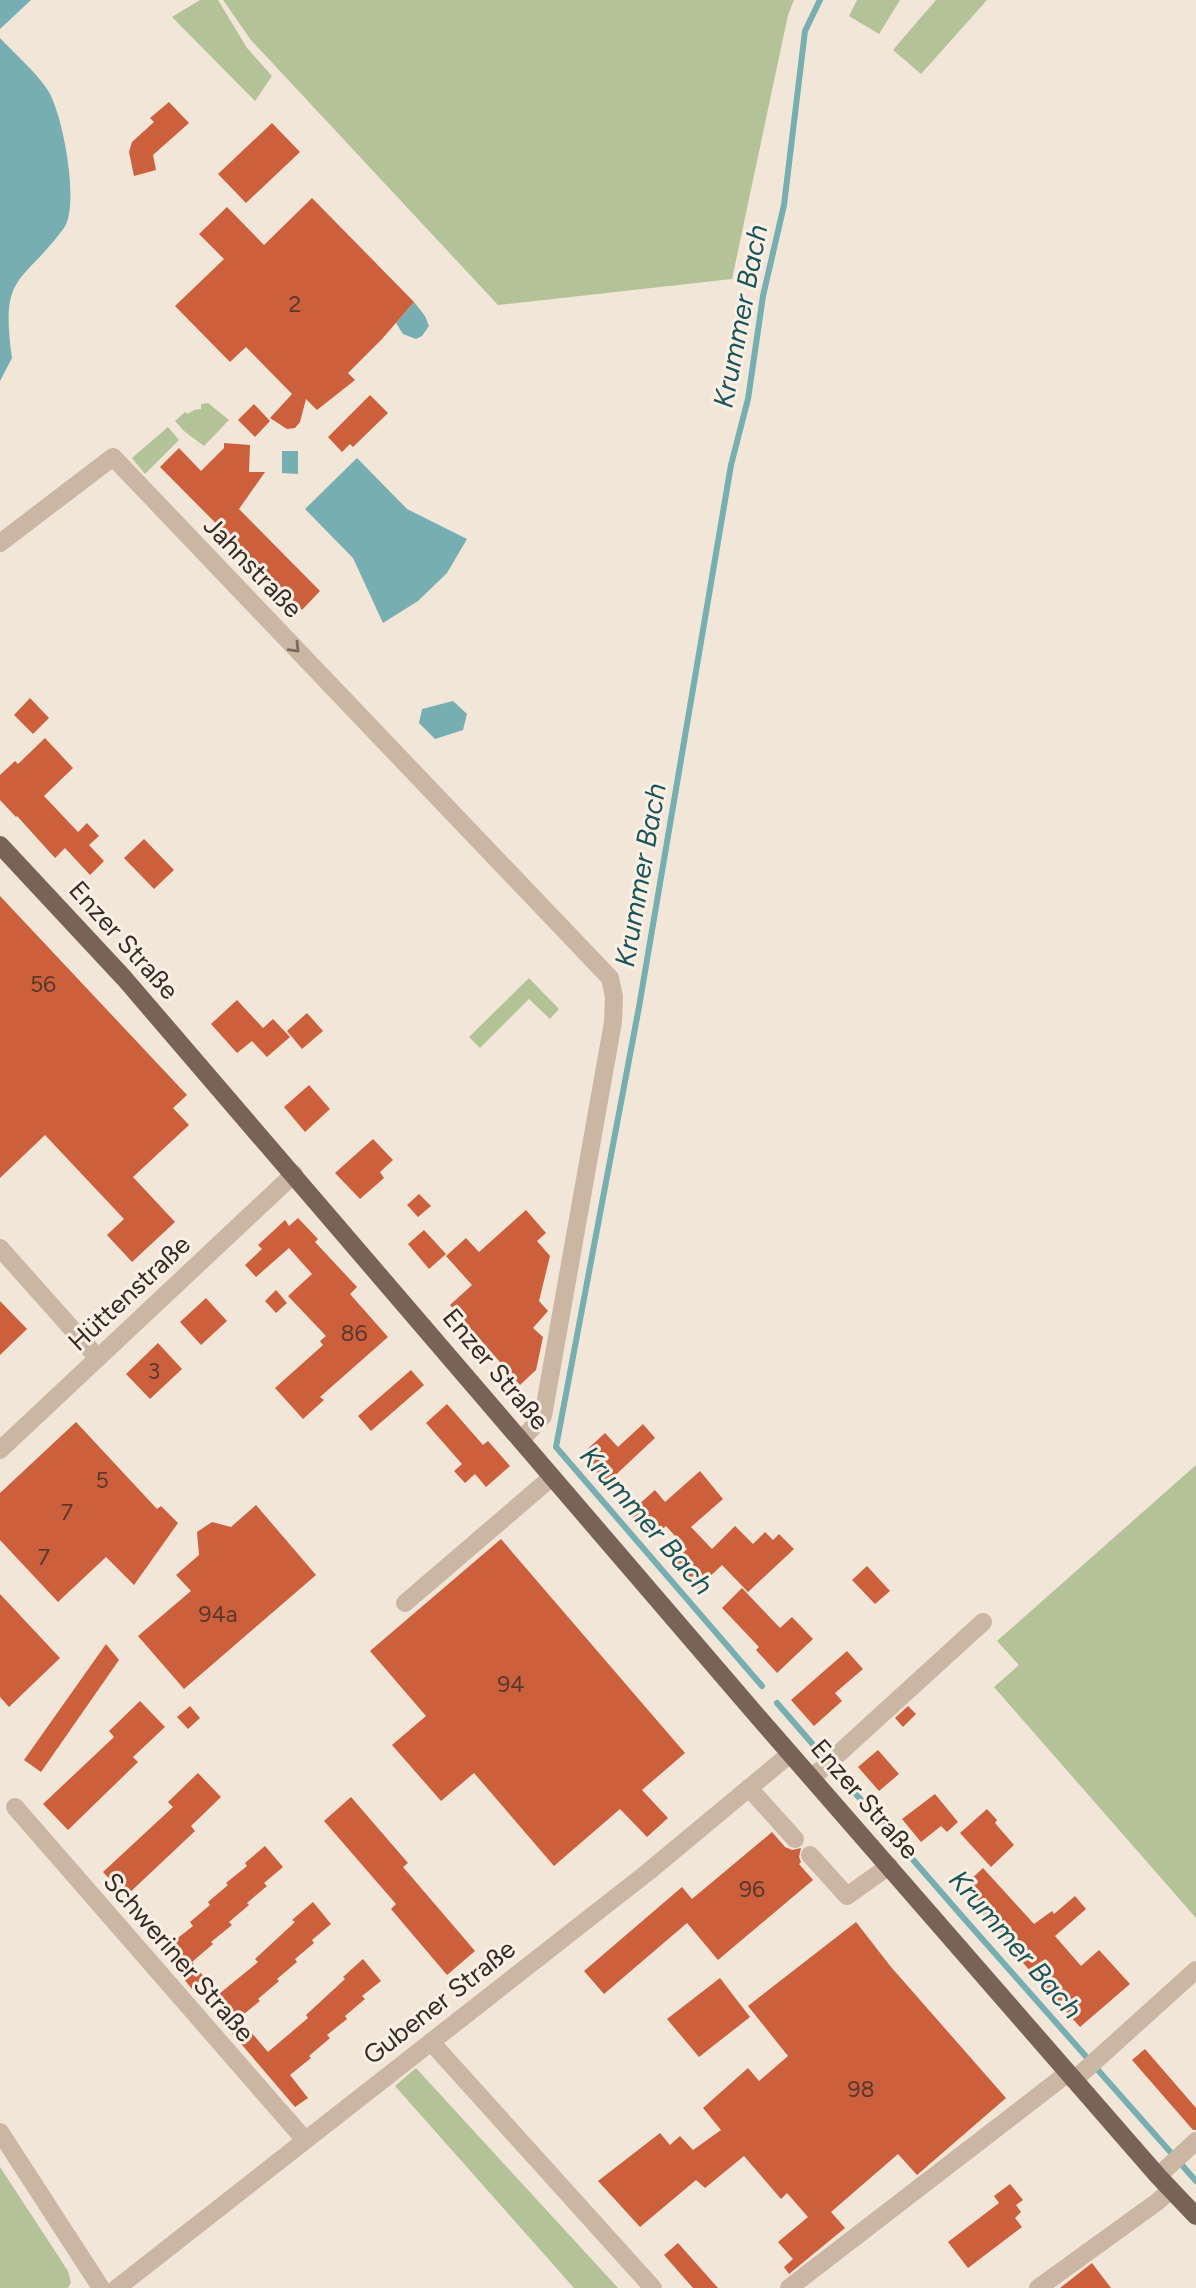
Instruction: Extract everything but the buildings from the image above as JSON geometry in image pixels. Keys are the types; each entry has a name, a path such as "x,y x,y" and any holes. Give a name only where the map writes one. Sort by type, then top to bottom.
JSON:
{"main road":[{"name":"Enzer Straße","path":"0,845 124,978 790,1754 889,1866 1081,2070 1158,2176 1196,2216"}],"street":[{"name":"Jahnstraße","path":"1,543 113,457 610,978 614,997 613,1022 543,1416 522,1439"},
{"name":"Hüttenstraße","path":"0,1450 294,1174"},
{"path":"0,1248 98,1358"},
{"path":"405,1603 552,1477"},
{"path":"812,1778 983,1622"},
{"name":"Gubener Straße","path":"117,2288 648,1872 790,1754"},
{"path":"749,1788 795,1839"},
{"name":"Schweriner Straße","path":"15,1807 305,2140"},
{"path":"810,1855 847,1896 889,1866"},
{"path":"789,2288 1081,2070 1196,1969"},
{"path":"430,2042 653,2288"},
{"path":"0,2132 101,2288"},
{"path":"1158,2176 1196,2141"},
{"path":"1038,2288 1171,2190"}],"green space":[{"path":"200,0 218,0 247,48 272,76 255,101 172,17"},
{"path":"223,0 794,0 788,15 732,279 498,305 251,40"},
{"path":"857,0 900,0 879,34 849,16"},
{"path":"936,0 987,0 921,74 893,50"},
{"path":"208,403 229,420 204,446 175,421 185,412 188,414 201,409 201,404"},
{"path":"168,427 179,440 145,474 132,458"},
{"path":"529,978 559,1009 550,1019 529,999 480,1048 469,1037"},
{"path":"1196,1465 1196,1918 994,1687 1019,1665 997,1641"},
{"path":"416,2068 618,2288 574,2288 395,2086"},
{"path":"0,2167 68,2271 71,2283 68,2288 0,2288"}],"water":[{"path":"0,0 31,0 0,29"},
{"path":"0,38 36,75 53,101 68,159 70,200 69,216 64,228 17,282 12,294 9,330 12,358 0,381"},
{"path":"414,302 429,326 422,336 416,339 403,334 396,323"},
{"path":"282,451 298,451 298,474 282,473"},
{"path":"357,458 407,509 467,539 447,573 418,601 383,623 353,558 305,509"},
{"path":"453,701 467,714 463,730 435,739 419,723 422,709"}],"waterway":[{"name":"Krummer Bach","path":"762,1686 556,1447 639,1007 731,465 748,399 763,296 784,205 805,31 820,0"},
{"name":"Krummer Bach","path":"777,1703 1196,2181"}]}
